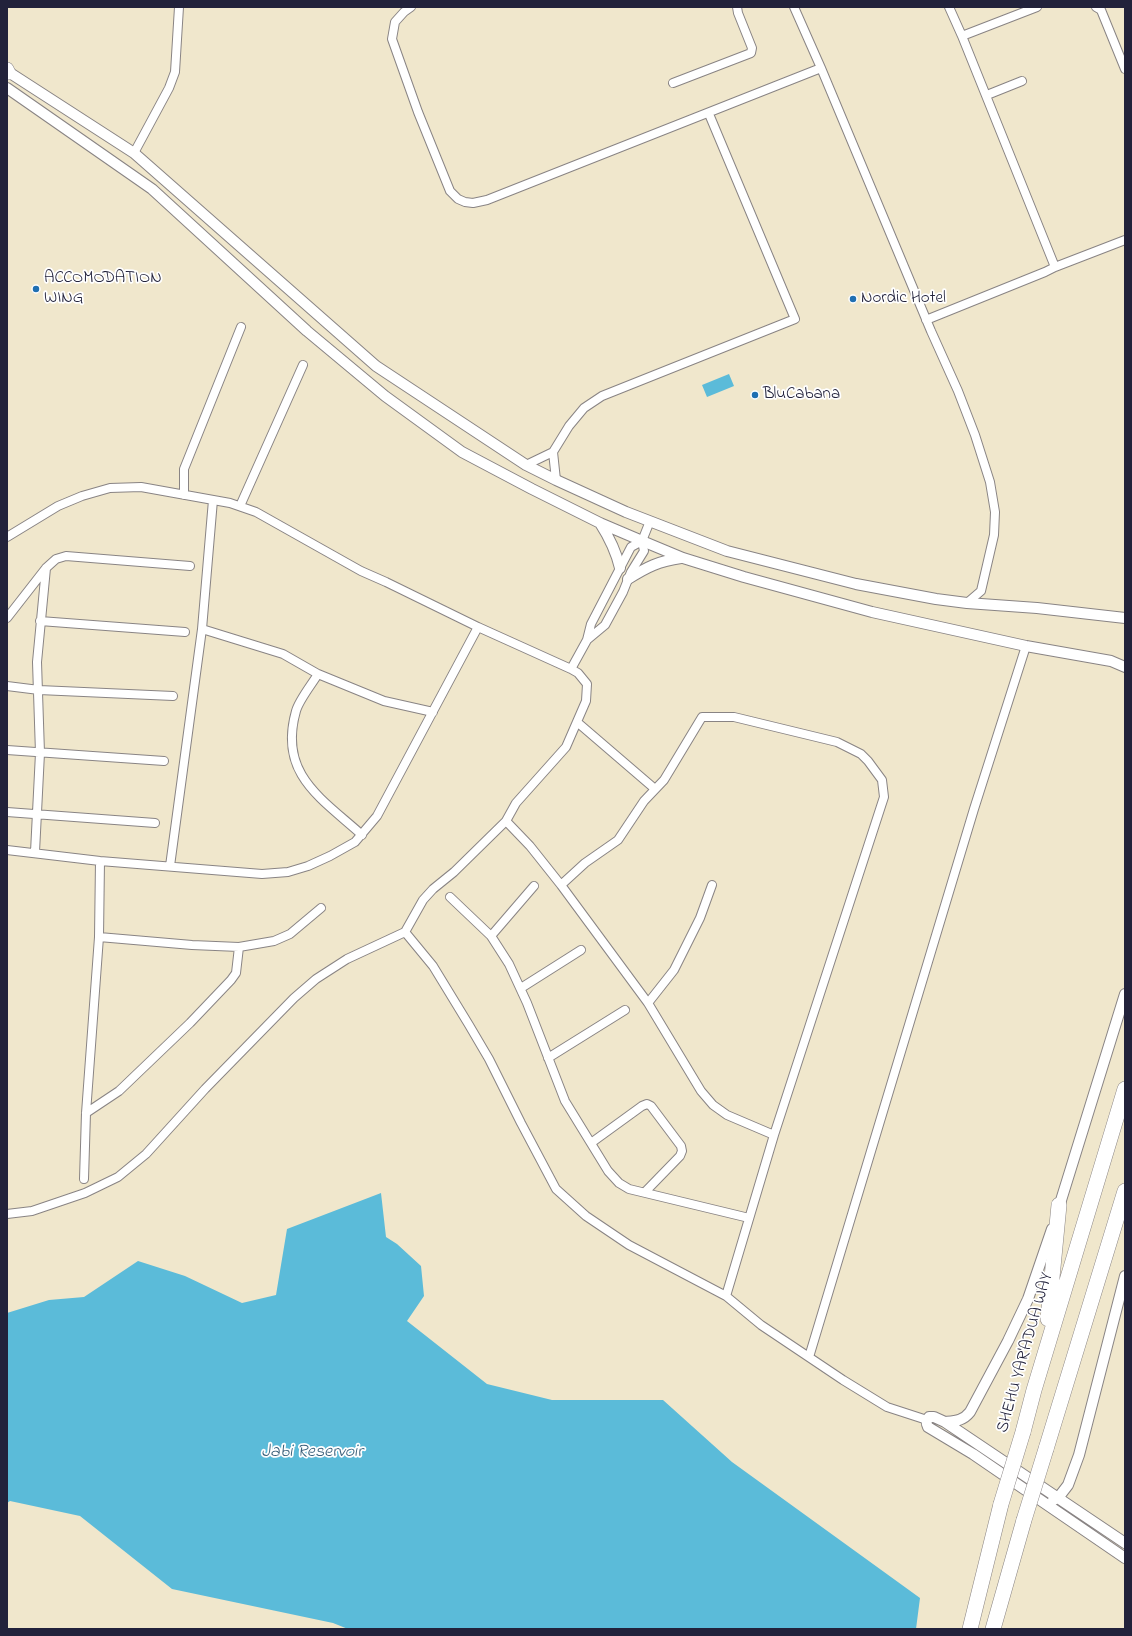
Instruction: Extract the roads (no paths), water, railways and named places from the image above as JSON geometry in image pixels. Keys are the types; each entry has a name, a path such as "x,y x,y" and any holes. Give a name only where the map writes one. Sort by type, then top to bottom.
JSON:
{"highway":[{"name":"SHEHU YAR'ADUA WAY","path":"970,1629 1001,1504 1125,1089"},
{"path":"993,1629 1024,1520 1125,1191"},
{"path":"1034,1390 1047,1330 1059,1205"},
{"path":"1088,1311 1114,1243 1125,1223"}],"street":[{"path":"134,153 169,88 174,72 179,7"},
{"path":"411,7 395,22 392,39 418,112 448,186 454,195 465,202 487,200 709,114 821,68"},
{"path":"673,83 751,53 752,48 738,13 738,7"},
{"path":"794,7 926,320 958,391 975,435 990,482 995,512 994,535 980,591 968,603"},
{"path":"949,7 1055,267"},
{"path":"962,36 1037,7"},
{"path":"1096,7 1101,10 1125,69"},
{"path":"8,71 134,153 376,366 526,465 556,480 650,521 728,551 848,582 936,600 1037,608 1125,618"},
{"path":"986,96 1022,81"},
{"path":"7,88 152,189 307,331 386,396 462,452 532,489 600,523 642,541 683,558 744,577 872,612 1026,646 1111,661 1125,667"},
{"path":"526,465 553,452 569,426 584,408 602,396 795,319 709,114"},
{"path":"926,320 1125,240"},
{"path":"184,495 184,469 240,327"},
{"path":"240,506 303,365"},
{"path":"553,452 556,480"},
{"path":"7,537 58,506 110,488 141,487 240,506 256,512 361,571 571,668 578,673 587,684 586,701 566,747 516,803 506,821 423,900 405,932 347,959 300,993 205,1089 146,1154 118,1177 79,1196 32,1211 7,1214"},
{"path":"170,866 202,629 213,500"},
{"path":"587,640 605,625 644,551 642,541 650,521"},
{"path":"600,523 618,557 620,568"},
{"path":"571,668 587,640 591,624 631,547 642,541"},
{"path":"7,618 46,568 56,559 66,556 190,566"},
{"path":"628,579 646,567 664,560 683,558"},
{"path":"35,852 40,752 37,662 46,568"},
{"path":"980,591 988,605"},
{"path":"40,621 185,632"},
{"path":"7,850 35,852 100,861 262,874 288,872 308,866 330,856 355,842 377,816 478,626"},
{"path":"202,629 283,654 318,674 384,701 433,712"},
{"path":"809,1357 974,809 1026,646"},
{"path":"318,674 296,710 292,737 293,754 300,773 310,788 362,834"},
{"path":"7,686 39,690 173,696"},
{"path":"561,885 585,863 618,840 644,801 664,780 702,717 734,717 837,742 861,754 882,780 884,797 774,1135 726,1296"},
{"path":"577,722 655,789"},
{"path":"7,750 164,761"},
{"path":"7,812 155,823"},
{"path":"506,821 530,846 561,885 648,1003 701,1091 712,1105 727,1115 774,1135"},
{"path":"84,1179 86,1114 99,937 100,861"},
{"path":"648,1003 674,970 700,918 712,885"},
{"path":"491,936 534,886"},
{"path":"450,897 491,936 509,964 565,1101 608,1171 619,1183 629,1188 749,1218"},
{"path":"99,937 192,945 239,947 274,941 290,934 321,908"},
{"path":"405,932 433,966 469,1025 489,1059 556,1188 586,1216 629,1245 726,1296 761,1325 887,1407 927,1420"},
{"path":"86,1114 119,1091 190,1023 231,980 236,973 239,947"},
{"path":"520,988 581,950"},
{"path":"945,1422 962,1420 970,1412 1028,1300 1125,994"},
{"path":"548,1058 624,1010"},
{"path":"591,1143 642,1106 647,1104 651,1106 681,1146 682,1151 680,1156 645,1192"},
{"path":"1071,1507 1068,1496 1068,1485 1084,1437 1125,1276"},
{"path":"970,1412 963,1434 967,1448 973,1454"},
{"path":"927,1420 930,1417 934,1417 945,1422 1125,1543"},
{"path":"927,1420 926,1423 928,1427 973,1454 1125,1558"},
{"path":"1038,1499 1048,1501 1058,1498 1068,1485"}],"water":[{"path":"729,374 734,386 707,397 702,385"},
{"name":"Jabi Reservoir","path":"381,1193 386,1237 397,1244 421,1266 424,1296 407,1321 487,1384 552,1400 663,1400 732,1462 920,1598 916,1629 348,1629 333,1623 172,1589 80,1516 10,1501 7,1503 7,1313 49,1300 84,1297 138,1261 185,1276 242,1303 276,1295 287,1229"}],"place":[{"name":"ACCOMODATION WING","path":"36,289"},
{"name":"Nordic Hotel","path":"853,299"},
{"name":"BluCabana","path":"755,395"}]}
